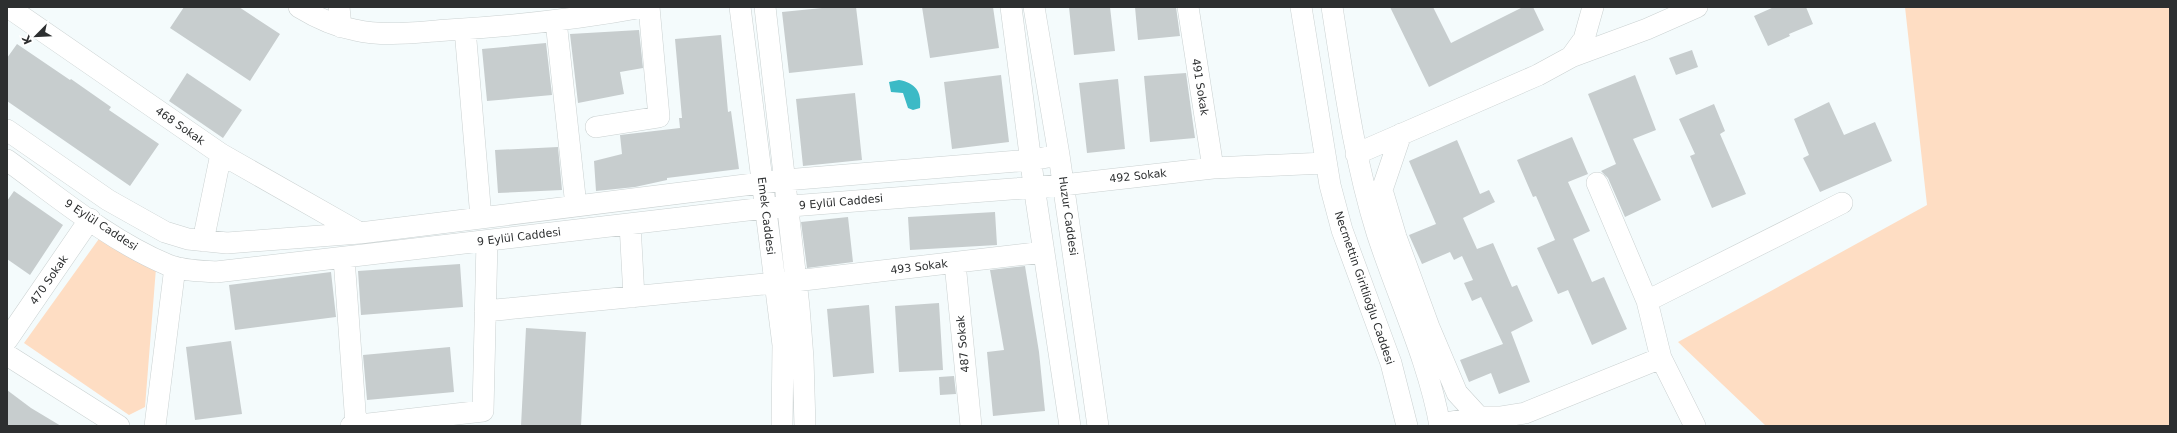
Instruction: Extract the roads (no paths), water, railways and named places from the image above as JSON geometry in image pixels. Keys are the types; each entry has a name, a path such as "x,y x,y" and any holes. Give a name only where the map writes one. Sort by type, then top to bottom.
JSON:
{"street":[{"name":"468 Sokak","path":"8,7 221,154 360,233"},
{"path":"299,7 322,21 340,17 374,33 465,29 556,21 643,7"},
{"path":"596,127 659,117 649,7"},
{"name":"Emek Caddesi","path":"740,7 765,208 785,282 803,358 804,426"},
{"name":"Emek Caddesi","path":"764,7 788,206 783,345 782,426"},
{"path":"1011,7 1034,186 1070,426"},
{"name":"Huzur Caddesi","path":"1034,7 1059,155 1098,426"},
{"name":"491 Sokak","path":"1188,7 1213,168"},
{"name":"Necmettin Giritlioğlu Caddesi","path":"1301,7 1325,163 1342,230 1391,364 1408,426"},
{"path":"1332,7 1356,154 1377,232 1421,356 1440,425 1479,417 1500,417 1525,413 1660,358"},
{"path":"1571,57 1584,39 1593,7"},
{"path":"1356,154 1538,75 1571,57 1647,29 1697,7"},
{"path":"556,21 576,206"},
{"path":"465,29 481,218"},
{"path":"7,130 108,200 166,232 203,241 227,243 360,233 785,180 1031,160 1059,155"},
{"path":"1401,134 1382,190 1396,237 1419,300 1454,386 1457,393 1479,417"},
{"path":"203,241 221,154"},
{"name":"9 Eylül Caddesi","path":"7,160 122,241 175,267 192,271 216,272 765,208 1034,186 1063,185"},
{"name":"492 Sokak","path":"1063,185 1213,168 1325,163"},
{"path":"1597,183 1647,301 1660,358 1695,426"},
{"path":"1647,301 1842,203"},
{"name":"470 Sokak","path":"7,340 90,219"},
{"path":"630,224 634,297"},
{"path":"344,258 353,426 483,411 487,241"},
{"name":"493 Sokak","path":"485,311 785,282 1044,252"},
{"name":"487 Sokak","path":"955,263 971,426"},
{"path":"154,426 175,267"},
{"path":"7,355 119,426"}],"water":[{"path":"899,80 909,83 916,89 920,97 920,108 913,110 908,108 903,93 891,92 889,82"}]}
